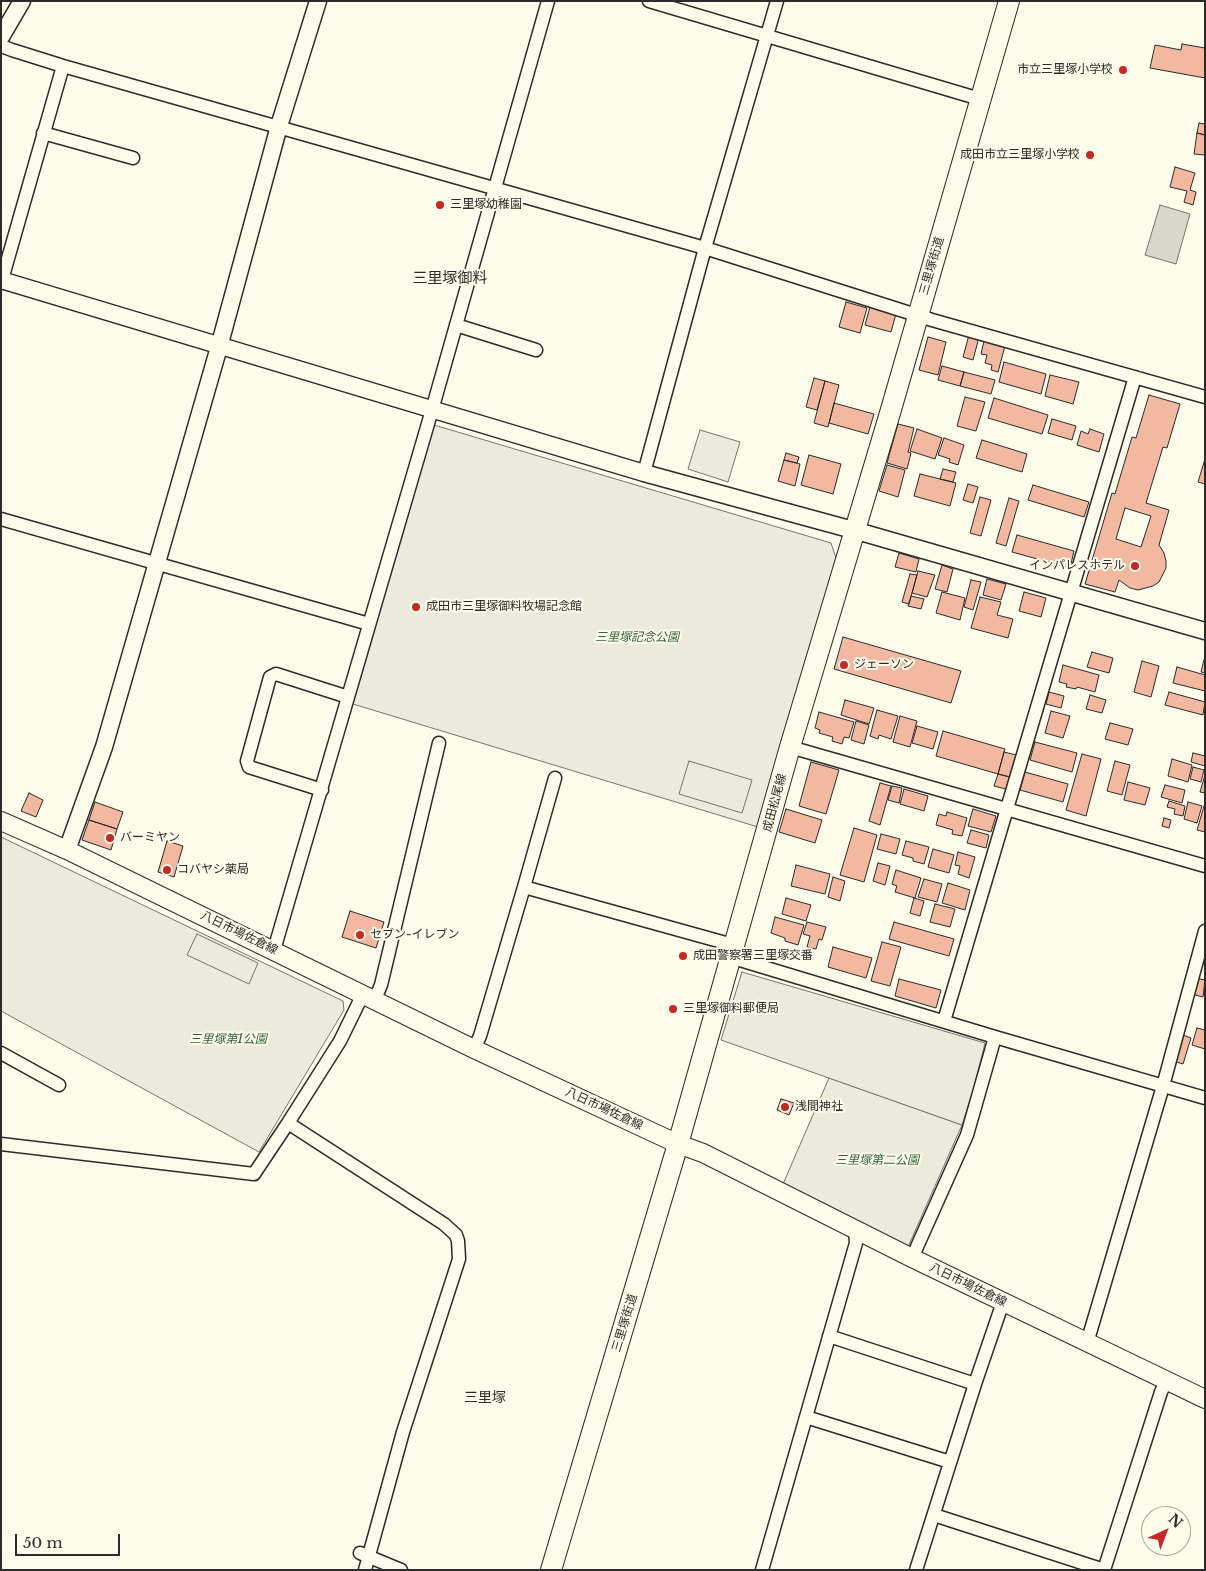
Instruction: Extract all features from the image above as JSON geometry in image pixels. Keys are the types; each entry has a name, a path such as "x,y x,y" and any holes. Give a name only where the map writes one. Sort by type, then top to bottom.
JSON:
{"main road":[{"name":"三里塚街道","path":"854,531 1008,1"},
{"name":"成田松尾線","path":"698,1076 790,748 854,531"},
{"name":"八日市場佐倉線","path":"1,821 67,850 474,1049 678,1144 703,1153 912,1258 1205,1399"},
{"name":"三里塚街道","path":"552,1570 698,1076"}],"street":[{"path":"1,37 22,1"},
{"path":"67,850 104,747 219,347 279,126 318,1"},
{"path":"274,950 432,410 548,1"},
{"path":"649,1 980,100"},
{"path":"644,474 705,248 777,1"},
{"path":"1,46 63,66 705,248 918,316 1205,398"},
{"path":"63,66 1,281 644,474 854,531 1205,631"},
{"path":"43,133 133,158"},
{"path":"456,325 536,350"},
{"path":"944,1022 1135,377"},
{"path":"1,519 369,624"},
{"path":"322,790 249,767 247,761 270,676 276,674 348,697"},
{"path":"1,1144 254,1174 369,997 381,985 439,742"},
{"path":"790,748 1205,866"},
{"path":"474,1049 480,1036 555,778"},
{"path":"524,887 732,951 944,1022 1205,1098"},
{"path":"1087,1343 1205,931"},
{"path":"912,1258 968,1134 995,1037"},
{"path":"1,1053 59,1085"},
{"path":"288,1123 444,1224 456,1235 458,1241 459,1259 364,1555 365,1570"},
{"path":"762,1570 856,1243 855,1230"},
{"path":"916,1570 974,1384 1003,1302"},
{"path":"829,1336 974,1384"},
{"path":"934,1516 1104,1570 1166,1381"},
{"path":"806,1417 950,1462"},
{"path":"364,1555 401,1570"}],"green space":[{"name":"三里塚記念公園","path":"434,425 831,543 836,558 758,827 353,704"},
{"name":"三里塚第1公園","path":"1,837 343,1001 344,1010 259,1152 1,1011"},
{"name":"三里塚第二公園","path":"829,1078 962,1125 908,1247 783,1184"}],"shaded area":[{"path":"1160,205 1190,214 1176,264 1145,255"},
{"path":"700,430 740,442 728,482 688,469"},
{"path":"689,761 752,780 742,813 679,794"},
{"path":"197,934 258,963 249,984 187,955"},
{"path":"742,972 985,1043 962,1125 721,1040"}],"building":[{"path":"1182,44 1205,48 1205,78 1150,68 1155,45 1181,50"},
{"path":"1199,123 1205,124 1205,135 1197,133"},
{"path":"1197,133 1205,135 1205,155 1194,154"},
{"path":"1175,167 1195,173 1190,190 1196,192 1193,205 1184,202 1187,191 1170,187"},
{"path":"846,302 867,308 860,333 839,327"},
{"path":"870,307 896,314 891,332 865,325"},
{"path":"969,335 979,337 973,360 963,357"},
{"path":"928,337 946,342 938,375 919,370"},
{"path":"984,341 1005,346 998,372 991,370 992,365 985,363 987,355 981,354"},
{"path":"1004,362 1046,374 1041,394 999,382"},
{"path":"942,366 964,372 960,386 938,380"},
{"path":"964,372 995,380 991,394 960,386"},
{"path":"1050,375 1079,382 1073,404 1045,396"},
{"path":"814,378 825,381 817,410 806,407"},
{"path":"825,381 839,385 828,427 814,423"},
{"path":"1149,395 1180,404 1167,448 1163,447 1146,503 1169,510 1159,545 1164,553 1166,568 1159,582 1153,586 1138,590 1130,588 1119,580 1115,592 1085,584 1112,493 1115,494 1132,437 1136,438","holes":["1125,508 1151,516 1141,547 1116,539"]},
{"path":"965,397 985,402 976,431 957,426"},
{"path":"994,398 1048,415 1042,434 988,418"},
{"path":"834,403 874,414 868,434 829,423"},
{"path":"1052,419 1076,426 1072,440 1048,433"},
{"path":"898,424 914,428 908,452 911,453 907,469 887,463"},
{"path":"917,429 942,438 935,459 910,451"},
{"path":"1090,429 1104,434 1099,452 1077,445 1081,431 1088,434"},
{"path":"944,438 964,445 958,465 949,462 950,459 938,455"},
{"path":"982,440 1027,454 1022,472 976,458"},
{"path":"786,453 799,457 797,463 784,460"},
{"path":"809,455 841,464 833,494 801,485"},
{"path":"1205,459 1205,484 1198,482"},
{"path":"784,460 800,464 795,486 778,481"},
{"path":"887,465 905,470 898,497 879,491"},
{"path":"943,469 956,472 953,482 940,479"},
{"path":"920,474 956,483 950,506 914,496"},
{"path":"968,484 978,487 973,503 963,500"},
{"path":"1033,485 1089,502 1084,517 1028,500"},
{"path":"980,497 991,500 981,536 970,533"},
{"path":"1009,498 1019,501 1006,546 996,543"},
{"path":"1017,535 1074,551 1070,568 1012,552"},
{"path":"899,553 919,559 916,572 895,567"},
{"path":"942,565 953,569 947,592 935,589"},
{"path":"918,571 935,575 927,597 912,593"},
{"path":"910,574 917,575 909,604 902,602"},
{"path":"987,579 1006,584 1001,600 983,595"},
{"path":"971,580 981,582 973,610 964,607"},
{"path":"942,592 965,598 960,620 936,613"},
{"path":"1024,592 1046,598 1041,617 1019,611"},
{"path":"911,596 924,599 921,609 908,606"},
{"path":"980,597 1001,602 997,615 1013,619 1008,638 971,628"},
{"path":"843,637 961,671 951,703 834,669"},
{"path":"1092,652 1113,658 1109,673 1087,667"},
{"path":"1205,656 1205,673 1201,672"},
{"path":"1142,661 1159,666 1151,697 1134,692"},
{"path":"1063,665 1099,675 1095,692 1077,687 1076,689 1066,687 1067,684 1059,682"},
{"path":"1177,667 1205,675 1205,691 1173,683"},
{"path":"1049,692 1064,696 1061,708 1046,704"},
{"path":"1169,692 1205,702 1203,715 1165,705"},
{"path":"1090,695 1106,700 1102,713 1086,709"},
{"path":"845,700 874,708 869,724 841,715"},
{"path":"877,710 898,716 891,739 879,735 878,739 870,736"},
{"path":"1051,711 1070,716 1063,738 1045,733"},
{"path":"819,712 854,722 849,738 844,737 842,744 832,741 833,737 819,733 820,730 815,728"},
{"path":"900,716 917,721 910,747 893,742"},
{"path":"856,721 869,725 864,744 851,740"},
{"path":"1110,723 1133,729 1128,745 1105,739"},
{"path":"917,726 938,732 933,749 912,743"},
{"path":"943,731 1005,749 998,774 936,756"},
{"path":"1035,742 1077,753 1072,772 1030,760"},
{"path":"1004,752 1016,755 1010,777 998,774"},
{"path":"1193,753 1205,756 1205,766 1191,762"},
{"path":"1082,754 1101,759 1086,816 1066,810"},
{"path":"1172,759 1192,765 1188,782 1168,776"},
{"path":"1115,761 1130,765 1122,795 1107,791"},
{"path":"811,762 839,770 826,814 799,806"},
{"path":"1193,767 1204,770 1201,782 1190,779"},
{"path":"1025,772 1068,784 1063,802 1020,790"},
{"path":"998,774 1010,777 1006,789 994,786"},
{"path":"1205,775 1205,793 1200,792"},
{"path":"1128,782 1150,788 1145,805 1124,800"},
{"path":"880,783 891,786 880,825 869,821"},
{"path":"1165,785 1185,790 1182,803 1161,797"},
{"path":"892,786 902,788 899,803 888,800"},
{"path":"904,789 928,796 924,811 900,804"},
{"path":"29,793 43,800 36,817 21,811"},
{"path":"1169,801 1185,806 1183,816 1174,814 1175,809 1167,807"},
{"path":"95,802 123,812 117,829 89,820"},
{"path":"1188,802 1202,806 1197,823 1184,819"},
{"path":"1205,806 1205,832 1197,830"},
{"path":"786,809 822,820 815,843 779,832"},
{"path":"973,809 996,816 991,832 968,826"},
{"path":"947,812 967,818 962,836 952,834 953,830 936,825 939,814 946,816"},
{"path":"1164,818 1171,820 1169,828 1162,826"},
{"path":"89,820 117,829 111,850 82,840"},
{"path":"854,828 877,835 864,882 840,875"},
{"path":"971,830 989,835 986,848 967,843"},
{"path":"881,834 900,839 896,854 877,849"},
{"path":"167,841 183,846 174,877 158,872"},
{"path":"906,841 929,847 924,864 902,855"},
{"path":"933,849 954,855 949,873 928,867"},
{"path":"958,852 975,857 969,878 958,874 960,866 955,865"},
{"path":"878,863 890,866 885,885 873,881"},
{"path":"796,865 830,874 825,894 791,886"},
{"path":"896,870 921,878 915,898 895,892 897,886 892,884"},
{"path":"833,877 845,881 840,901 828,897"},
{"path":"924,879 942,884 937,902 918,897"},
{"path":"948,883 970,890 965,910 942,903"},
{"path":"786,898 811,905 806,921 782,914"},
{"path":"914,898 924,901 920,916 910,913"},
{"path":"935,904 955,909 950,927 930,922"},
{"path":"350,911 384,922 376,948 342,937"},
{"path":"775,917 804,925 798,945 785,941 785,938 771,933"},
{"path":"807,922 826,927 822,940 819,939 816,949 807,947 810,936 803,934"},
{"path":"894,922 954,939 949,956 889,939"},
{"path":"882,942 901,947 890,986 871,981"},
{"path":"833,947 872,958 866,978 828,967"},
{"path":"1195,978 1205,980 1203,997 1191,994"},
{"path":"899,979 941,990 936,1008 895,996"},
{"path":"1197,1028 1205,1030 1205,1049 1192,1045"},
{"path":"1180,1034 1191,1038 1183,1064 1173,1061"},
{"path":"781,1099 794,1103 789,1115 777,1110"}],"place":[{"name":"市立三里塚小学校","path":"1123,70"},
{"name":"成田市立三里塚小学校","path":"1090,155"},
{"name":"三里塚幼稚園","path":"440,205"},
{"name":"インパレスホテル","path":"1135,566"},
{"name":"成田市三里塚御料牧場記念館","path":"416,607"},
{"name":"ジェーソン","path":"844,665"},
{"name":"バーミヤン","path":"110,838"},
{"name":"コバヤシ薬局","path":"167,870"},
{"name":"セブン-イレブン","path":"360,935"},
{"name":"成田警察署三里塚交番","path":"683,956"},
{"name":"三里塚御料郵便局","path":"673,1009"},
{"name":"浅間神社","path":"785,1107"}],"district":[{"name":"三里塚御料","path":"450,279"},
{"name":"三里塚","path":"485,1398"}]}
